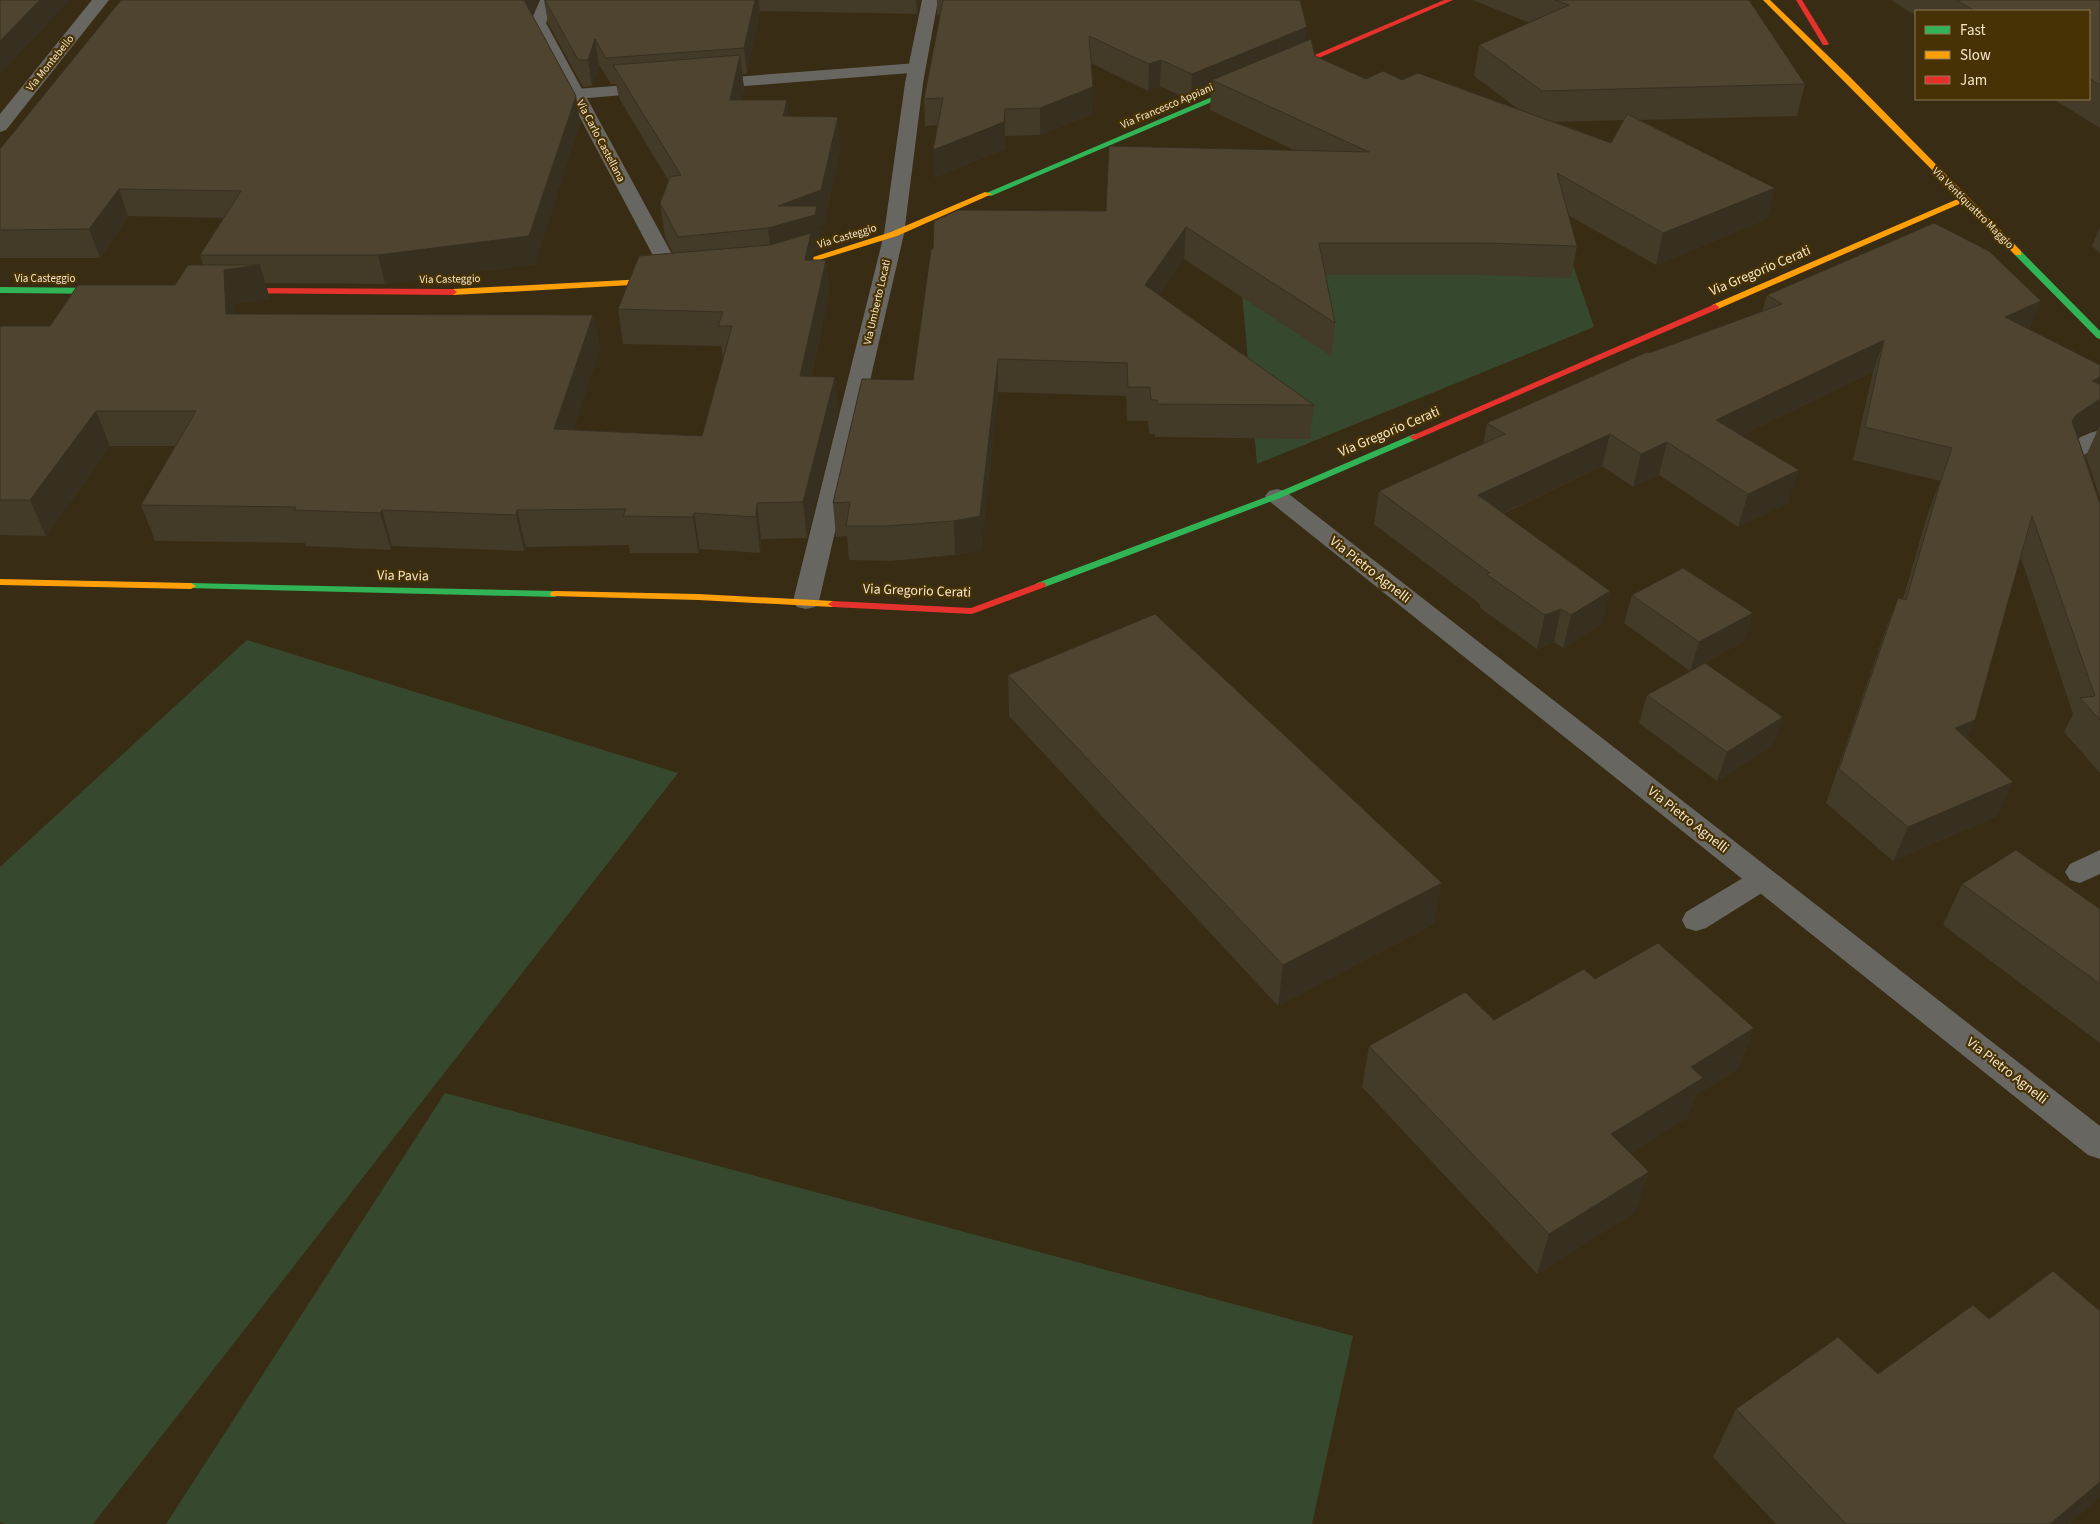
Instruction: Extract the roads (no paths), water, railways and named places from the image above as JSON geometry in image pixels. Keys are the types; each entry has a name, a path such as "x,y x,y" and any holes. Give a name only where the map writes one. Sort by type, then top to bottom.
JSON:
{"street":[{"name":"Via Montebello","path":"0,126 101,0"},
{"name":"Via Carlo Castellana","path":"548,0 538,24 681,280"},
{"name":"Via Umberto Locati","path":"806,601 894,234 917,68 930,0"},
{"name":"Via Francesco Appiani","path":"894,234 1450,0"},
{"name":"Via Ventiquattro Maggio","path":"1766,0 1847,79 2100,336"},
{"name":"Via Ventiquattro Maggio","path":"1799,0 1847,79"},
{"name":"Via Gregorio Cerati","path":"806,601 972,611 1277,496 1964,199"},
{"name":"Via Casteggio","path":"764,272 774,271 894,234"},
{"name":"Via Casteggio","path":"219,291 458,292 681,280"},
{"name":"Via Casteggio","path":"0,290 119,291"},
{"path":"2100,438 2072,453 2100,541"},
{"name":"Via Pietro Agnelli","path":"1277,496 2100,1145"},
{"name":"Via Pavia","path":"0,582 806,601"}],"lane":[{"path":"693,85 917,68"},
{"path":"576,94 664,87"},
{"path":"1696,920 1763,879"}]}
